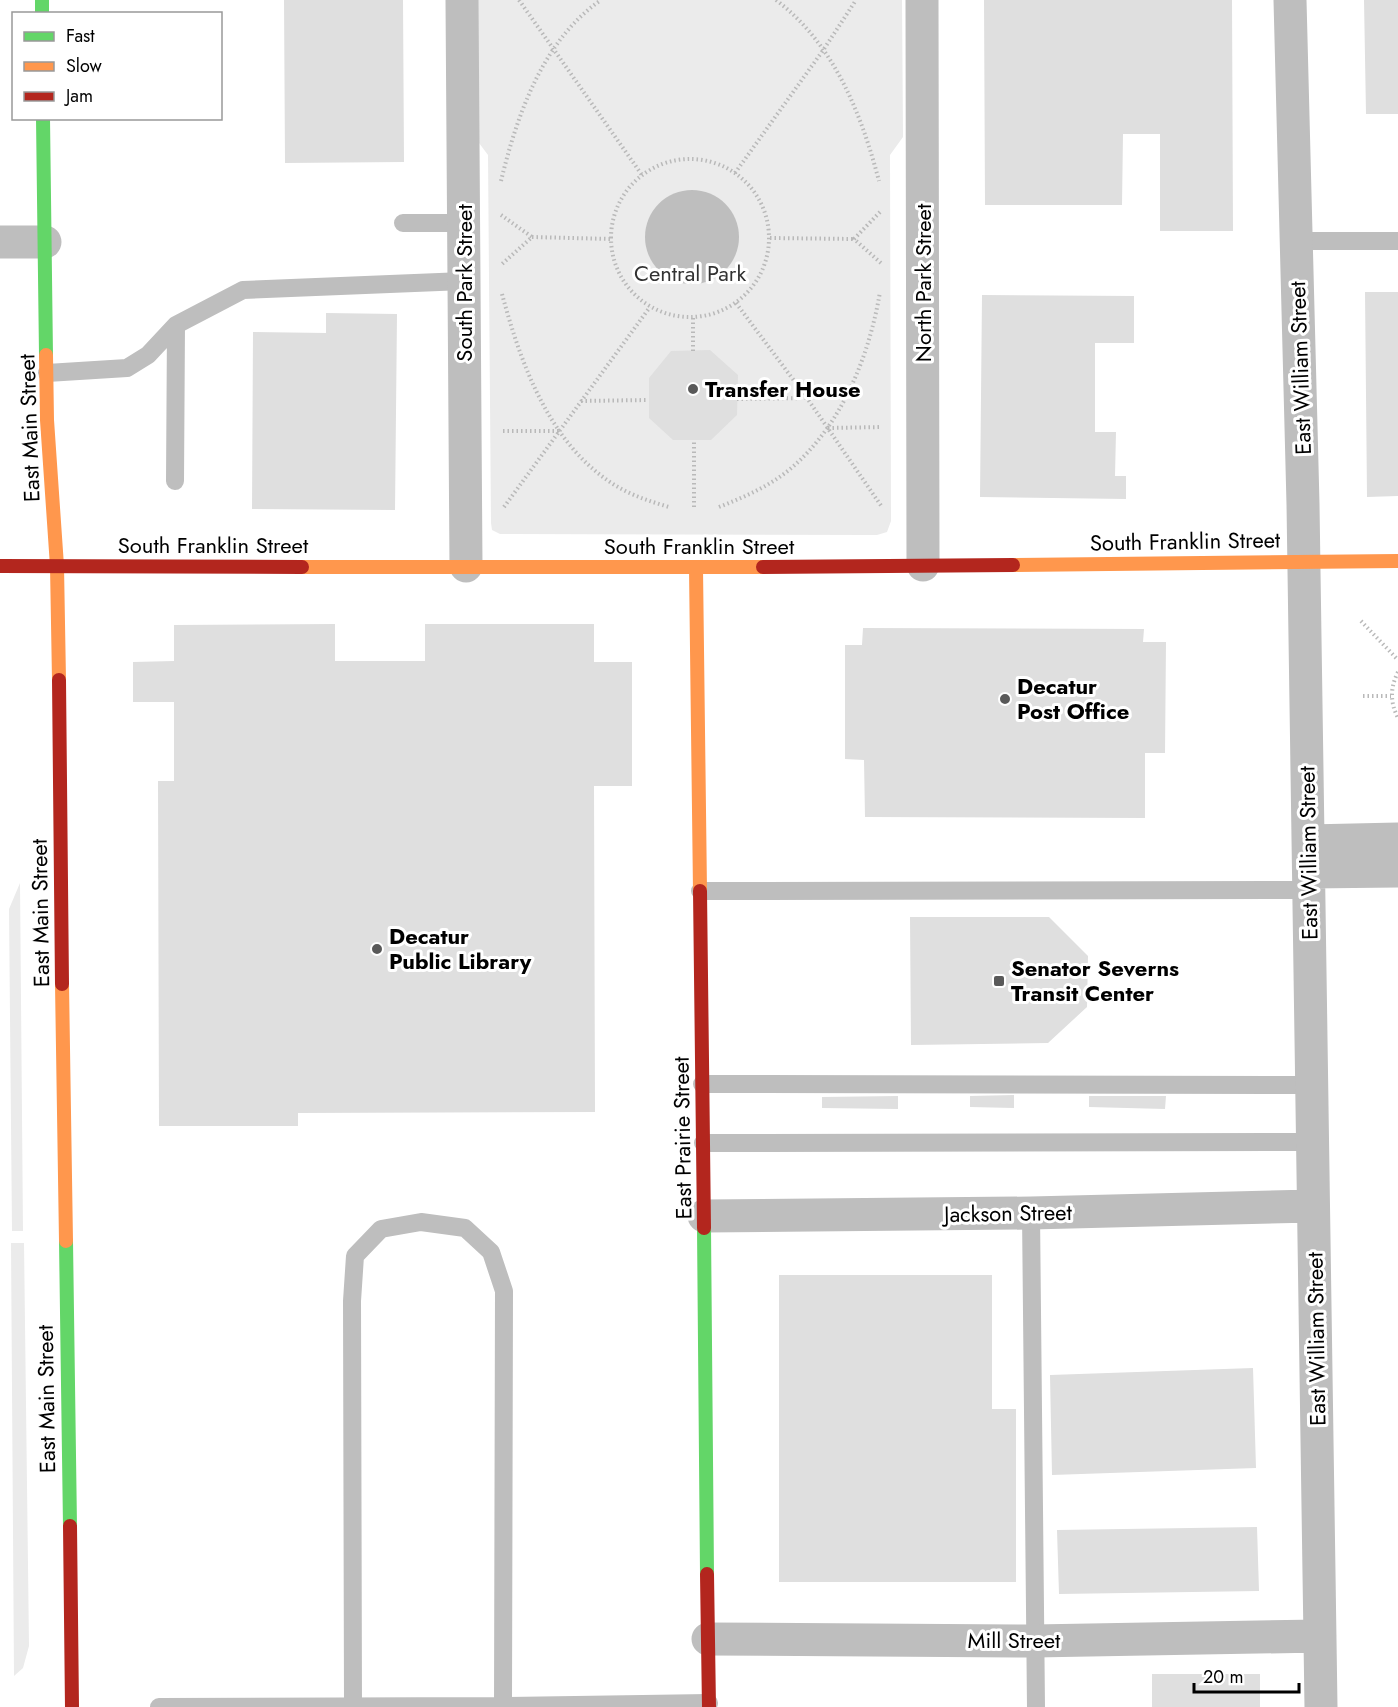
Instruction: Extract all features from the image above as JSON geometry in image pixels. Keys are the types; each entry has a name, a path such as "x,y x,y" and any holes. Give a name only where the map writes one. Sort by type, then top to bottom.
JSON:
{"street":[{"name":"South Park Street","path":"462,0 466,566"},
{"name":"North Park Street","path":"922,0 923,565"},
{"name":"East William Street","path":"1290,0 1304,561 1322,1707"},
{"name":"East Main Street","path":"43,120 47,420 57,566 72,1707"},
{"path":"0,242 45,242"},
{"name":"South Franklin Street","path":"0,566 696,568 1398,561"},
{"name":"East Prairie Street","path":"696,568 709,1705"},
{"path":"1308,868 1398,839"},
{"path":"1308,868 1398,871"},
{"name":"Jackson Street","path":"704,1216 1031,1213 1313,1206"},
{"name":"Mill Street","path":"708,1640 1034,1641 1320,1636"}],"lane":[{"path":"403,224 464,223"},
{"path":"1296,241 1398,241"},
{"path":"47,373 127,368 148,355 176,325 243,290 464,281"},
{"path":"175,481 176,325"},
{"path":"700,891 1308,868"},
{"path":"702,1084 1312,1085"},
{"path":"703,1143 1312,1142"},
{"path":"1031,1213 1036,1707"},
{"path":"353,1706 352,1301 355,1256 381,1229 421,1222 465,1228 491,1252 504,1291 503,1706"},
{"path":"159,1707 709,1705"}],"path":[{"path":"519,0 642,175"},
{"path":"501,181 511,140 524,106 554,48 570,27 601,0"},
{"path":"776,0 800,21 824,49 841,77 869,143 879,181"},
{"path":"735,173 824,49 856,0"},
{"path":"695,158 710,160 735,173 751,187 763,206 766,216 770,238 769,250 761,275 736,303 714,314 693,318 675,316 650,307 621,279 612,253 613,218 621,199 642,175 667,162 695,158"},
{"path":"854,238 880,213"},
{"path":"501,215 532,237 611,239"},
{"path":"502,264 532,237"},
{"path":"770,238 854,238 881,263"},
{"path":"719,507 764,487 788,471 827,428 860,367 869,341 880,292"},
{"path":"502,294 525,367 539,399 576,452 613,484 647,501 669,507"},
{"path":"736,303 807,398 882,507"},
{"path":"504,507 650,307"},
{"path":"693,318 693,351"},
{"path":"737,399 807,398"},
{"path":"581,401 648,400"},
{"path":"827,428 882,427"},
{"path":"503,431 560,431"},
{"path":"694,440 694,507"},
{"path":"1361,621 1398,660"},
{"path":"1398,672 1391,696 1398,718"},
{"path":"1363,696 1391,696"}],"green space":[{"name":"Central Park","path":"474,0 902,0 903,137 890,155 891,521 887,532 877,535 500,534 492,530 488,155 473,135"},
{"path":"20,883 23,1231 12,1231 9,909"},
{"path":"11,1243 24,1243 29,1646 23,1668 14,1676"}],"shaded area":[{"path":"692,190 710,194 725,204 735,219 739,237 735,255 725,270 710,280 692,284 674,280 659,270 649,255 645,237 649,219 659,204 674,194"}],"building":[{"path":"284,0 403,0 404,162 285,163"},
{"path":"984,0 1232,0 1233,231 1160,231 1160,134 1123,134 1122,205 985,205"},
{"path":"1364,0 1398,0 1398,114 1366,114"},
{"path":"1365,292 1398,292 1398,496 1367,497"},
{"path":"982,295 1134,296 1134,343 1095,343 1095,432 1116,432 1115,476 1126,476 1126,499 980,497"},
{"path":"326,313 397,314 395,510 252,509 253,332 326,333"},
{"name":"Transfer House","path":"710,350 738,375 737,415 711,440 673,440 649,418 649,378 671,351"},
{"name":"Decatur Public Library","path":"335,624 335,661 425,661 425,624 594,624 594,662 632,662 632,786 594,786 595,1112 298,1113 298,1126 159,1126 158,781 174,781 174,702 133,702 133,662 174,661 174,625"},
{"name":"Decatur Post Office","path":"863,628 1144,629 1143,642 1166,642 1165,753 1145,753 1145,818 865,817 864,760 845,759 845,645 862,645"},
{"name":"Senator Severns Transit Center","path":"910,917 1049,917 1088,956 1087,1007 1048,1043 911,1045"},
{"path":"1014,1095 1014,1108 970,1107 970,1096"},
{"path":"898,1096 898,1109 822,1108 822,1097"},
{"path":"1089,1096 1166,1096 1165,1109 1089,1107"},
{"path":"779,1275 992,1275 992,1409 1016,1409 1016,1582 779,1582"},
{"path":"1253,1368 1256,1468 1052,1475 1050,1375"},
{"path":"1257,1527 1259,1591 1059,1594 1057,1530"},
{"path":"1152,1674 1260,1674 1260,1707 1152,1707"}],"traffic: fast":[{"path":"42,0 42,12"},
{"path":"43,120 46,355"},
{"path":"704,1228 707,1574"},
{"path":"66,1241 70,1526"}],"traffic: slow":[{"path":"46,355 47,420 57,566 59,680"},
{"path":"1013,565 1398,561"},
{"path":"302,567 763,567"},
{"path":"696,568 700,891"},
{"path":"62,984 66,1241"}],"traffic: jam":[{"path":"763,567 1013,565"},
{"path":"0,566 302,567"},
{"path":"59,680 62,984"},
{"path":"700,891 704,1228"},
{"path":"70,1526 72,1707"},
{"path":"707,1574 709,1707"}],"place":[{"name":"Transfer House","path":"693,389"},
{"name":"Decatur Post Office","path":"1005,699"},
{"name":"Decatur Public Library","path":"377,949"},
{"name":"Senator Severns Transit Center","path":"999,981"}]}
